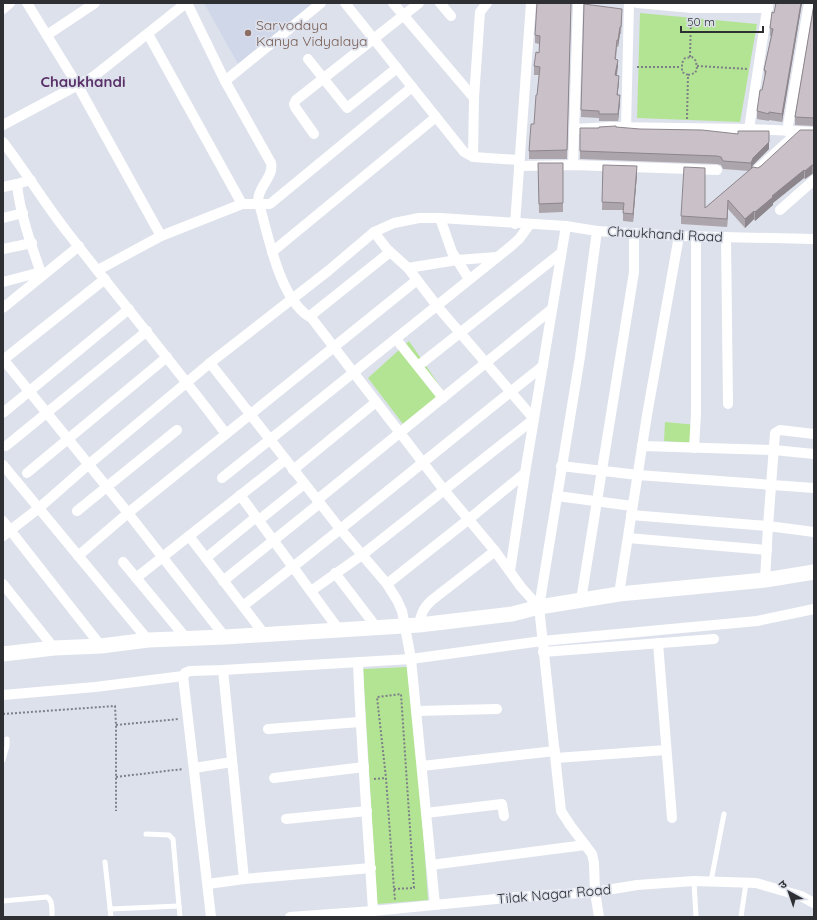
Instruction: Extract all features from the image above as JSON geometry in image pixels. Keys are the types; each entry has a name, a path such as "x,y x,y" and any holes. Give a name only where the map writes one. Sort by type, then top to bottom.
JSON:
{"street":[{"path":"3,9 10,3"},
{"path":"27,3 78,86 162,236"},
{"path":"47,35 95,3"},
{"path":"3,126 78,86 102,70 187,3 225,81 271,163 271,172 259,191 258,200 272,252 292,299 306,315 310,316 444,490 495,551 521,587 540,607"},
{"path":"225,81 322,3"},
{"path":"345,3 464,152 473,157 519,163 717,170"},
{"path":"393,3 474,98"},
{"path":"314,134 294,104 296,100 419,3"},
{"path":"440,3 451,16"},
{"path":"473,157 474,98 480,12 487,3"},
{"path":"516,224 531,3"},
{"path":"573,165 578,3"},
{"path":"626,128 629,3"},
{"path":"637,3 692,8 768,6 749,129"},
{"path":"787,131 809,3"},
{"path":"148,34 242,204"},
{"path":"308,59 347,108 397,68"},
{"path":"98,270 162,236 242,204 270,204 412,87"},
{"path":"272,252 436,117"},
{"path":"574,128 749,129 814,132"},
{"path":"757,170 798,131"},
{"path":"3,142 8,156 31,180 54,215 147,331 226,434"},
{"path":"3,187 31,180"},
{"path":"780,210 814,180"},
{"path":"17,184 23,213 42,274"},
{"path":"3,218 23,213"},
{"name":"Chaukhandi Road","path":"7,533 39,508 210,363 374,232 394,223 419,218 440,218 566,226 597,231 679,236 814,240"},
{"path":"440,218 452,252 469,279"},
{"path":"222,478 519,239 530,224"},
{"path":"510,571 566,226"},
{"path":"597,231 580,356 561,466 540,607 561,811 570,826 592,854 594,863 595,892 599,917"},
{"path":"374,232 380,242 408,268 436,306 534,419"},
{"path":"581,600 634,272 634,233"},
{"path":"619,594 631,511 679,236"},
{"path":"694,448 696,414 696,236"},
{"path":"726,237 728,404"},
{"path":"3,249 32,243"},
{"path":"3,308 42,274 79,246"},
{"path":"310,316 390,252"},
{"path":"418,366 561,253"},
{"path":"408,268 457,260 497,257"},
{"path":"3,282 42,274"},
{"path":"105,279 3,360 128,513 225,637"},
{"path":"78,556 249,414 417,280"},
{"path":"3,412 129,309"},
{"path":"223,581 400,433 552,309"},
{"path":"6,446 147,331"},
{"path":"396,339 443,398"},
{"path":"27,472 167,357"},
{"path":"210,363 318,502 387,584 402,611 411,659 435,905"},
{"path":"243,606 341,530 422,462 543,366"},
{"path":"293,470 376,402"},
{"path":"311,591 362,555 534,419"},
{"path":"77,511 177,430"},
{"path":"765,580 775,436 778,431 814,434"},
{"path":"642,446 774,450 814,454"},
{"path":"136,578 285,460"},
{"path":"3,465 148,640"},
{"path":"561,466 638,475 814,488"},
{"path":"387,584 525,473"},
{"path":"206,558 304,484"},
{"path":"240,496 294,567 339,630"},
{"path":"557,496 597,501 631,511 814,532"},
{"path":"3,521 7,533 28,552 101,646"},
{"path":"189,536 265,635"},
{"path":"628,538 767,550"},
{"path":"419,625 421,614 425,607 495,551"},
{"path":"123,562 186,638"},
{"path":"5,651 101,646 148,640 265,635 419,625 512,614 540,607 619,594 765,580 814,572"},
{"path":"335,573 377,628"},
{"path":"3,584 54,648"},
{"path":"3,695 95,687 183,676 185,673 190,671 411,659 543,646 757,621 814,608"},
{"path":"543,646 714,639"},
{"path":"658,642 672,818"},
{"path":"358,662 360,722 373,911"},
{"path":"223,670 244,880"},
{"path":"183,676 211,917"},
{"path":"416,711 497,709"},
{"path":"268,729 360,722"},
{"path":"422,766 555,755 666,750"},
{"path":"194,768 232,762"},
{"path":"274,778 364,767"},
{"path":"426,813 502,804 504,816"},
{"path":"286,819 367,811"},
{"path":"431,865 585,845"},
{"path":"208,884 370,868"},
{"name":"Tilak Nagar Road","path":"290,917 350,915 373,911 392,913 435,905 506,898 595,892 636,885 694,881 746,882 776,888 801,896 814,903"}],"lane":[{"path":"3,760 7,746 7,739"},
{"path":"711,881 724,814"},
{"path":"146,834 169,835 173,839 180,917"},
{"path":"105,862 110,917"},
{"path":"694,881 696,917"},
{"path":"741,917 746,882"},
{"path":"3,901 46,897 49,898 51,902 52,917"},
{"path":"110,909 179,906"}],"path":[{"path":"690,57 692,8"},
{"path":"690,57 696,61 697,66 695,73 685,74 682,72 682,61 685,58 690,57"},
{"path":"697,66 758,70"},
{"path":"628,67 682,67"},
{"path":"686,128 688,74"},
{"path":"401,694 414,888 394,889 386,778 377,696 401,694"},
{"path":"3,714 115,706 116,811"},
{"path":"116,725 188,718"},
{"path":"116,777 194,768"}],"shaded area":[{"name":"Sarvodaya Kanya Vidyalaya","path":"204,3 313,3 238,64"}],"green space":[{"path":"640,13 757,24 740,122 637,118"},
{"path":"409,341 446,395 406,428 368,378"},
{"path":"665,422 697,425 696,443 664,441"},
{"path":"407,667 420,787 428,900 377,904 363,669"}],"building":[{"path":"537,3 571,3 567,150 529,151 531,124 534,124 540,67 534,66 536,52 539,53 540,36 535,35"},
{"path":"776,3 801,3 782,114 769,112 769,114 757,111 773,29 770,28 772,12 774,13"},
{"path":"584,4 622,9 621,27 617,40 615,59 618,60 615,75 619,76 617,95 620,95 618,114 599,114 599,111 581,110"},
{"path":"814,4 814,118 795,117"},
{"path":"616,126 640,129 702,130 738,134 738,131 769,131 769,142 753,158 751,163 723,161 721,157 717,156 580,151 580,128"},
{"path":"800,130 814,130 814,166 812,165 805,171 804,170 755,212 754,211 745,219 728,200 727,219 681,216 684,167 705,168 705,208 753,167 758,168 761,166"},
{"path":"538,163 563,163 563,203 539,204"},
{"path":"603,165 637,166 633,214 623,213 624,203 602,202"}],"place":[{"name":"Sarvodaya Kanya Vidyalaya","path":"248,33"}],"district":[{"name":"Chaukhandi","path":"83,82"}]}
